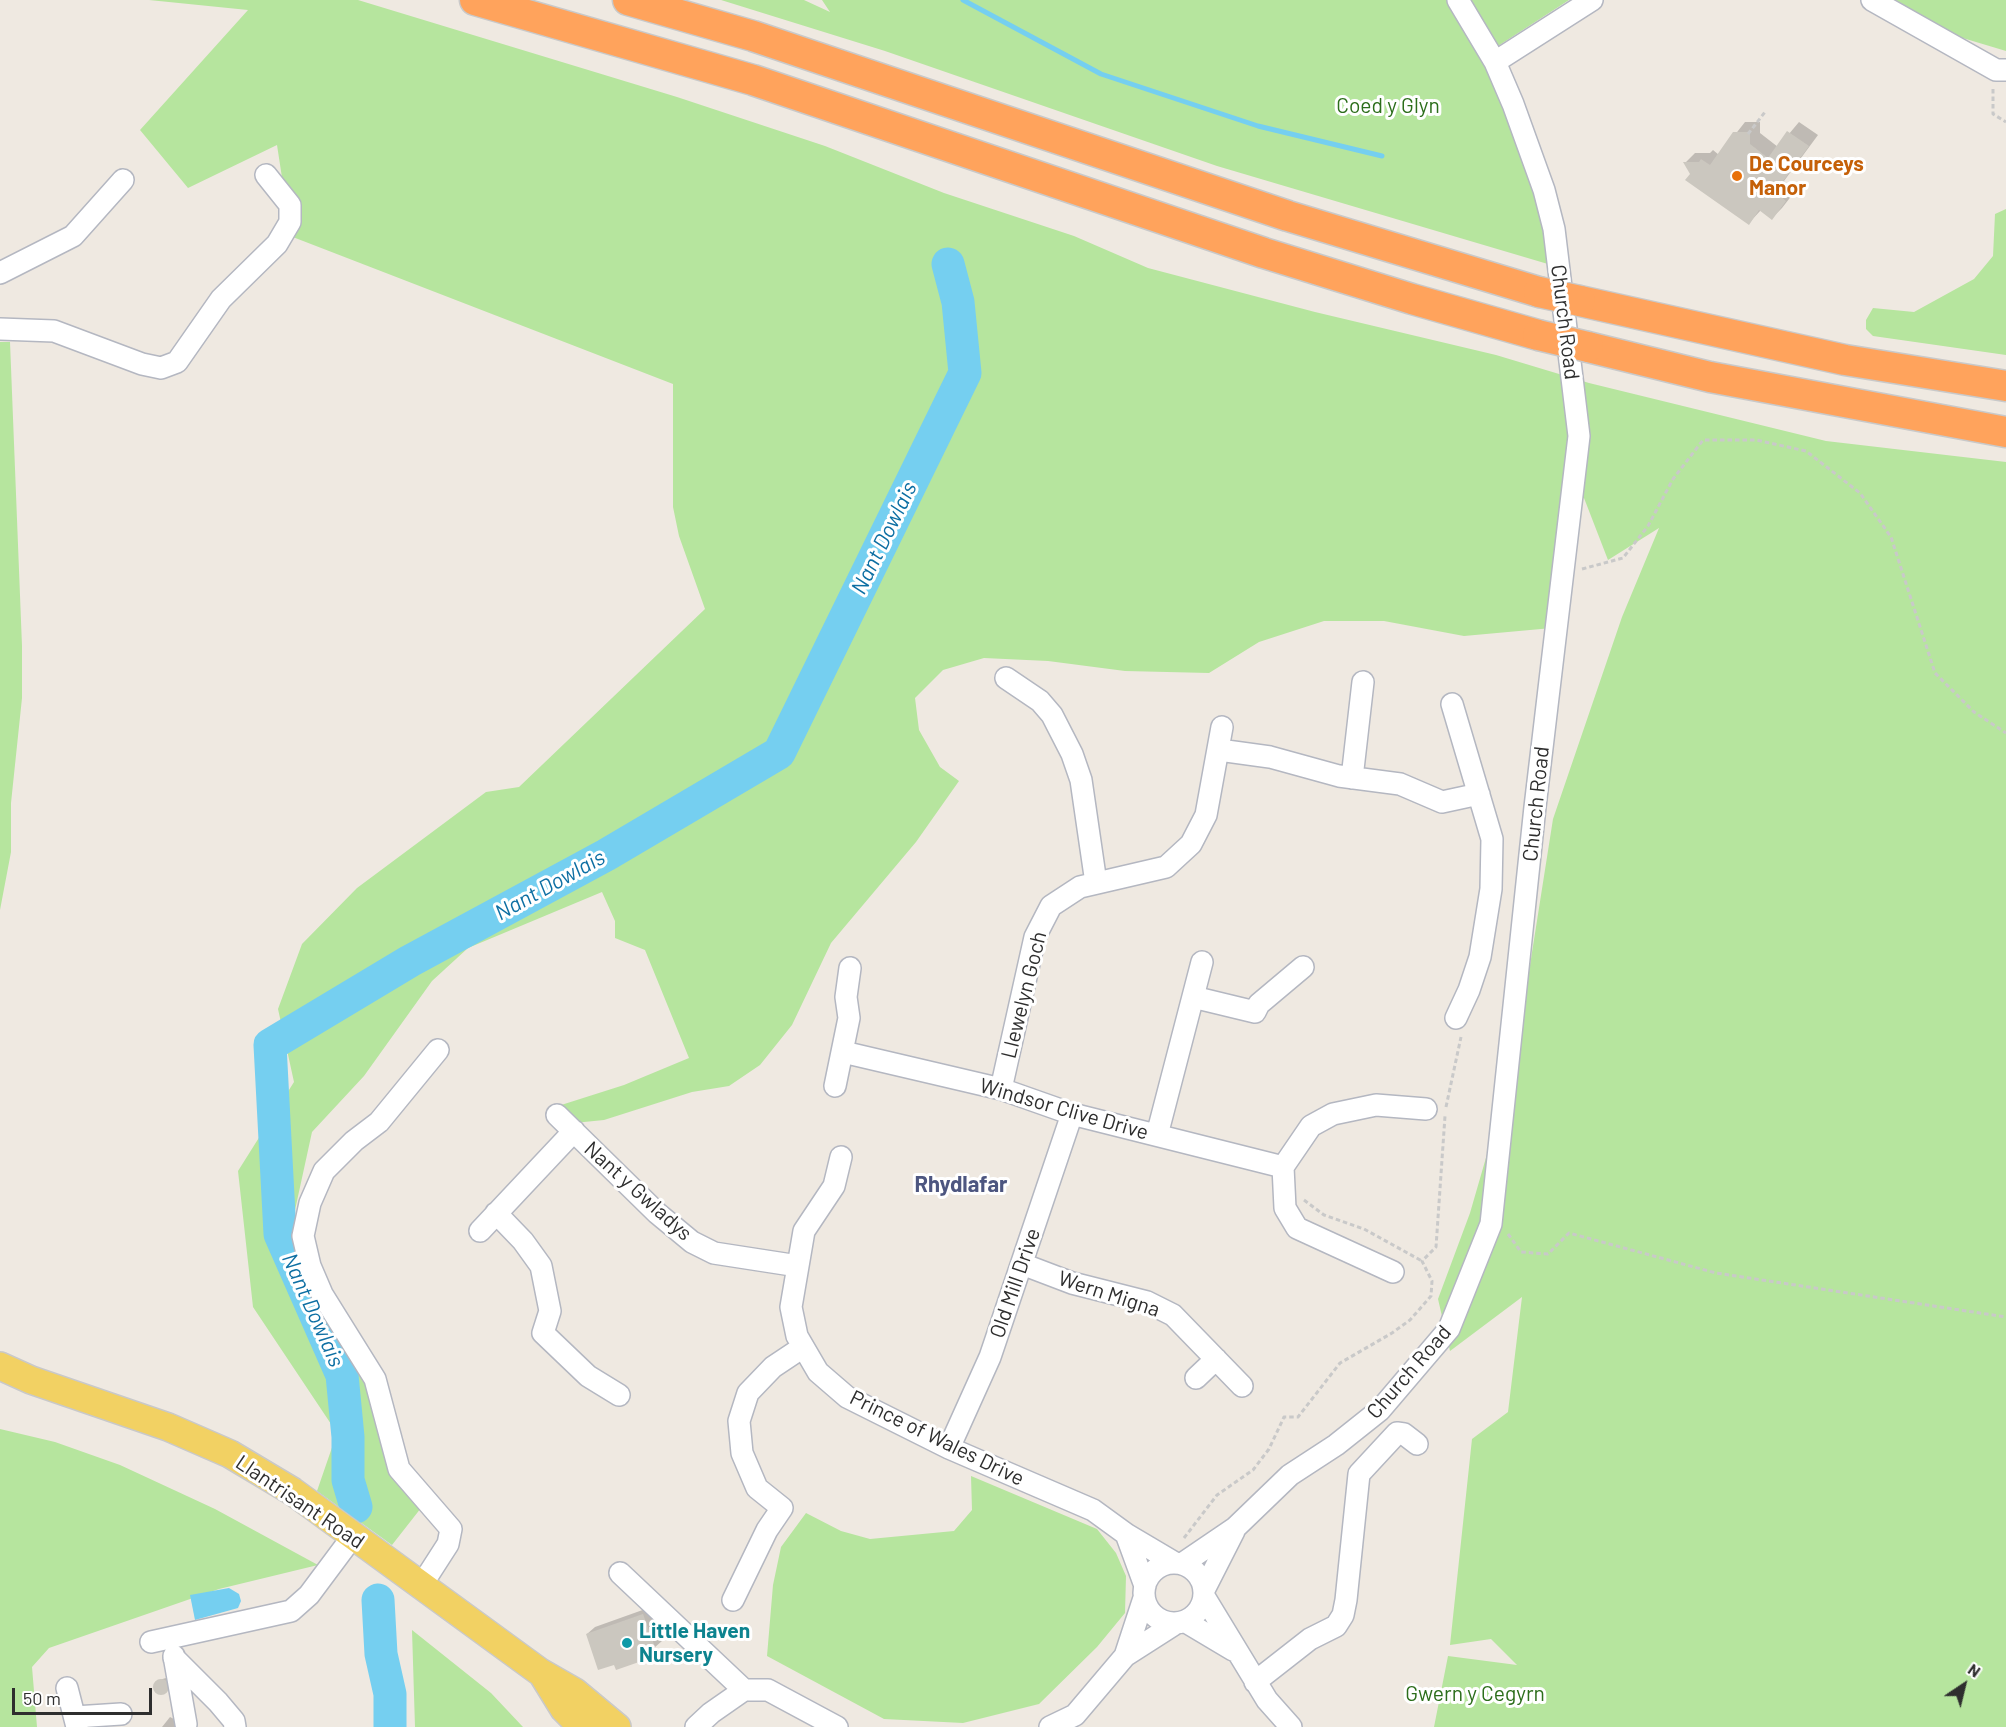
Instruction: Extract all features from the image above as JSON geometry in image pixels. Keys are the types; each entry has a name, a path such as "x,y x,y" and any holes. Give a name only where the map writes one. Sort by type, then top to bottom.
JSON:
{"highway":[{"path":"475,0 753,80 1264,253 1538,334 1710,377 2006,432"},
{"path":"628,0 753,36 1288,216 1539,292 1845,360 2006,386"}],"main road":[{"name":"Llantrisant Road","path":"0,1366 32,1380 168,1427 230,1454 292,1491 540,1672 575,1692 617,1727"},
{"name":"Llantrisant Road","path":"540,1672 564,1709 582,1727"}],"street":[{"name":"Church Road","path":"1172,1560 1235,1528 1290,1475 1336,1445 1380,1410 1449,1329 1491,1224 1579,436 1554,229 1544,190 1495,62 1458,0"},
{"path":"1495,62 1592,0"},
{"path":"1872,0 2001,70"},
{"path":"0,328 54,331 142,364 161,368 177,362 221,300 277,244 290,222 290,205 266,175"},
{"path":"0,273 74,236 123,180"},
{"path":"1006,678 1029,691 1052,715 1072,754 1082,780 1096,884"},
{"path":"1352,778 1363,682"},
{"path":"1452,704 1492,839 1491,889 1477,967 1456,1018"},
{"name":"Llewelyn Goch","path":"1001,1089 1035,937 1051,906 1080,887 1166,867 1191,844 1206,815 1222,728"},
{"path":"1219,750 1270,757 1352,778 1400,784 1442,802 1479,794"},
{"path":"1157,1135 1202,962"},
{"path":"1193,997 1255,1012 1259,1004 1303,967"},
{"path":"835,1086 849,1018 846,997 850,968"},
{"path":"421,1586 448,1544 451,1529 399,1469 375,1379 322,1294 310,1266 303,1236 310,1203 324,1171 354,1141 379,1122 438,1050"},
{"name":"Windsor Clive Drive","path":"843,1052 1001,1089 1072,1114 1157,1135 1284,1176"},
{"path":"1393,1272 1297,1228 1285,1208 1284,1176 1311,1126 1333,1114 1376,1105 1426,1109"},
{"name":"Old Mill Drive","path":"949,1448 990,1358 1072,1114"},
{"name":"Nant y Gwladys","path":"557,1115 657,1213 692,1242 714,1253 798,1266"},
{"path":"480,1231 573,1131"},
{"name":"Prince of Wales Drive","path":"841,1157 834,1186 804,1231 791,1307 797,1336 818,1372 847,1397 949,1448 1093,1510 1126,1534 1172,1560"},
{"path":"496,1213 523,1240 541,1266 550,1311 543,1333 588,1376 620,1395"},
{"name":"Wern Migna","path":"1022,1264 1072,1283 1147,1302 1173,1315 1242,1386"},
{"path":"733,1600 767,1530 782,1508 757,1488 742,1453 739,1421 748,1394 773,1367 804,1347"},
{"path":"1196,1378 1216,1359"},
{"path":"1255,1682 1310,1639 1336,1626 1343,1615 1357,1510 1357,1484 1365,1465 1397,1433 1404,1434 1417,1444"},
{"name":"Church Road","path":"1205,1593 1235,1528"},
{"path":"1126,1534 1154,1616 1165,1623 1181,1623 1236,1652"},
{"path":"166,1646 291,1611 309,1595 353,1536"},
{"path":"1125,1656 1144,1592 1156,1568 1172,1560 1195,1570 1236,1652 1267,1700 1291,1727"},
{"path":"620,1573 744,1690"},
{"path":"1050,1727 1076,1715 1125,1656 1181,1623 1201,1608 1205,1593"},
{"path":"166,1646 186,1724"},
{"path":"166,1646 218,1701 234,1721 234,1727"},
{"path":"67,1688 76,1722 121,1714"},
{"path":"696,1727 711,1713 744,1690 768,1690 837,1727"}],"path":[{"path":"2001,70 1992,97 1993,114 2006,122"},
{"path":"1748,134 1765,112"},
{"path":"1563,574 1623,558 1648,526 1673,479 1702,440 1756,440 1806,451 1860,493 1891,537 1935,673 1974,712 2006,733"},
{"path":"1422,1261 1436,1247 1447,1102 1461,1037 1456,1018"},
{"path":"1172,1560 1181,1542 1217,1495 1253,1470 1269,1449 1284,1417 1298,1418 1340,1363 1410,1320 1431,1296 1432,1281 1422,1261 1364,1229 1324,1215 1284,1176"},
{"path":"1492,1213 1521,1252 1548,1254 1569,1233 1716,1273 2006,1317"}],"green space":[{"name":"Gwern y Cegyrn","path":"149,0 358,0 677,97 825,146 944,193 1074,236 1148,268 1315,312 1496,355 1589,383 1826,441 2006,462 2006,1727 1434,1727 1448,1656 1517,1665 1491,1639 1450,1645 1472,1439 1508,1412 1522,1297 1450,1351 1438,1299 1470,1213 1516,1054 1553,819 1622,617 1659,528 1608,560 1584,498 1563,510 1552,628 1464,636 1384,621 1324,621 1259,642 1209,673 1125,671 1048,661 984,658 943,670 915,698 919,730 940,767 959,781 916,842 831,943 792,1025 760,1065 729,1086 692,1092 604,1120 564,1124 558,1106 624,1085 689,1058 645,950 615,938 615,921 602,892 468,948 432,981 364,1076 312,1132 290,1233 328,1316 365,1384 396,1483 421,1508 392,1545 317,1491 337,1433 253,1307 238,1171 294,1082 278,1009 302,944 357,888 486,792 519,787 705,609 679,536 673,507 673,384 285,234 285,197 277,145 188,188 140,130 248,10"},
{"name":"Coed y Glyn","path":"721,0 804,0 830,12 822,0 1451,0 1488,51 1558,267 1217,166 885,51"},
{"path":"1468,0 1569,0 1498,46"},
{"path":"1872,0 2006,0 2006,51 1946,33"},
{"path":"2006,209 2006,355 1873,336 1866,329 1866,320 1873,308 1914,312 1974,279 1993,256 1995,214"},
{"path":"0,342 10,342 22,698 11,803 11,852 0,910"},
{"path":"0,1429 55,1442 120,1465 215,1509 318,1565 219,1589 49,1648 32,1667 37,1727 0,1727"},
{"path":"971,1476 1097,1529 1116,1553 1126,1576 1125,1613 1097,1647 1039,1704 963,1723 884,1719 767,1656 773,1585 781,1547 806,1513 841,1531 870,1539 954,1531 972,1510"},
{"path":"412,1630 491,1693 523,1727 415,1727"}],"water":[{"path":"229,1588 239,1594 241,1601 238,1608 195,1620 190,1595"}],"building":[{"name":"De Courceys Manor","path":"1787,131 1809,146 1775,192 1786,201 1772,220 1759,210 1749,225 1685,180 1690,174 1683,162 1699,162 1701,159 1710,165 1733,132 1750,132 1750,144 1768,158"},
{"name":"Little Haven Nursery","path":"643,1614 656,1650 638,1656 639,1662 616,1670 614,1665 598,1670 586,1634"},
{"path":"161,1679 169,1687 161,1695 153,1687"}],"waterway":[{"path":"963,0 1101,74 1258,126 1382,156"},
{"name":"Nant Dowlais","path":"356,1507 348,1480 348,1437 342,1375 280,1234 270,1045 410,961 606,855 779,753 965,373 958,302 948,264"},
{"name":"Nant Dowlais","path":"378,1600 381,1654 390,1694 390,1727"}],"place":[{"name":"De Courceys Manor","path":"1737,176"},
{"name":"Little Haven Nursery","path":"627,1643"}],"district":[{"name":"Rhydlafar","path":"961,1185"}]}
